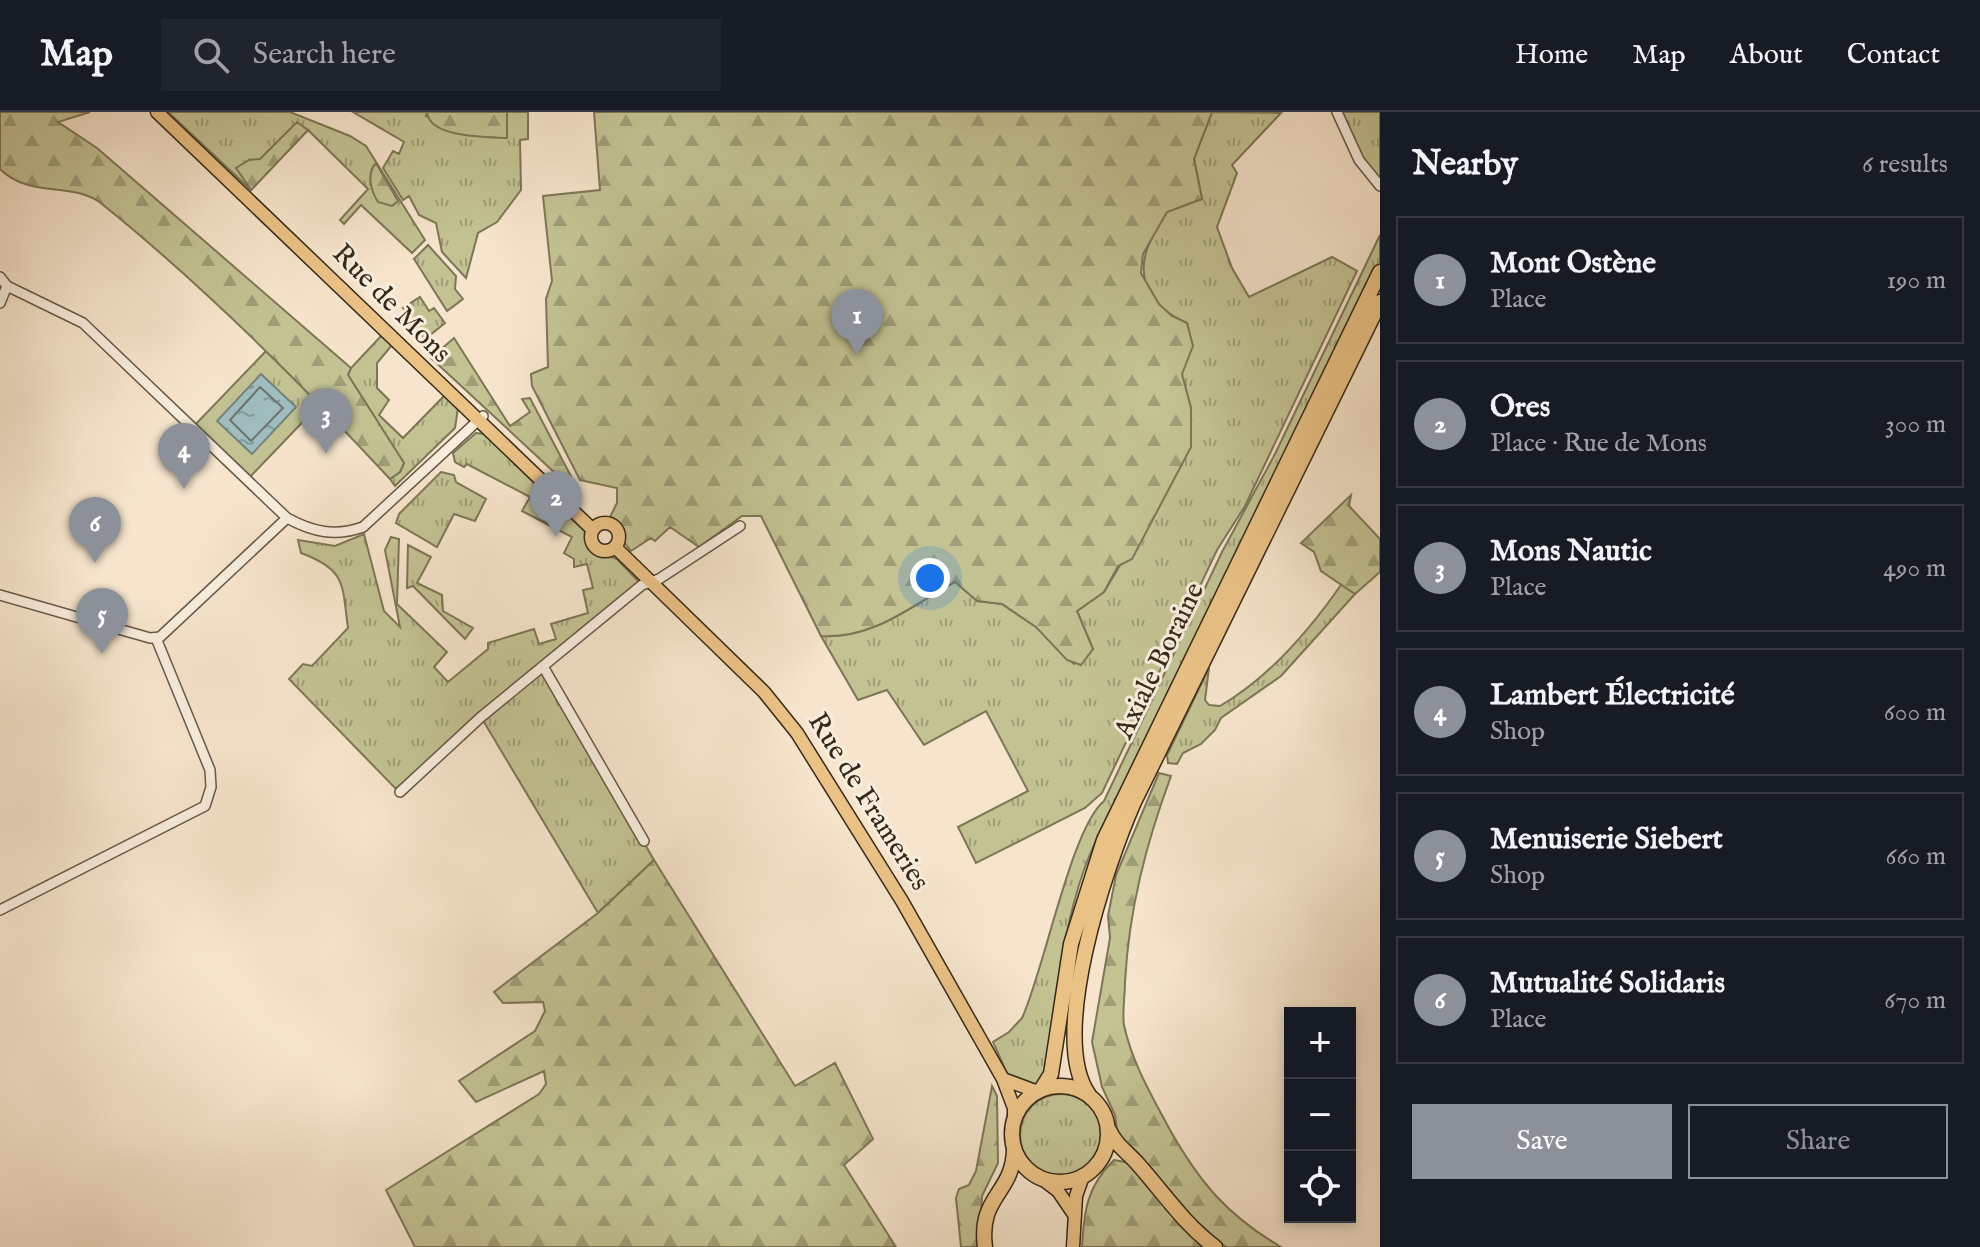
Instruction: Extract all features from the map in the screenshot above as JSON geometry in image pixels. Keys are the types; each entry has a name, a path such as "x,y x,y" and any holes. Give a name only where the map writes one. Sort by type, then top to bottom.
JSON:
{"highway":[{"name":"Axiale Boraine","path":"1039,1091 1051,1074 1071,944 1104,840 1380,272"},
{"name":"Axiale Boraine","path":"1089,1095 1077,1077 1078,1007 1091,925 1108,866 1134,802 1380,302"},
{"path":"985,1247 986,1210 1010,1178 1014,1122 1023,1104 1039,1091 1071,1087 1089,1095 1102,1110 1118,1147 1137,1163 1166,1200 1215,1247"},
{"path":"1014,1144 1023,1164 1041,1178 1067,1182 1083,1176 1103,1156 1108,1128"}],"main road":[{"name":"Rue de Mons","path":"157,112 596,527"},
{"path":"610,523 618,530 619,540 615,547 609,551 598,549 592,542 596,527 610,523"},
{"path":"615,547 651,582"},
{"name":"Rue de Frameries","path":"651,582 764,692 797,733 908,913 1003,1079 1014,1108 1014,1122"},
{"path":"1003,1079 1039,1091"},
{"path":"1073,1247 1083,1176"},
{"path":"1041,1178 1058,1191 1075,1216"}],"street":[{"path":"1337,112 1359,160 1380,186"},
{"path":"0,277 7,286 83,323 287,518 330,533 346,533 363,527 481,419"},
{"path":"0,303 7,286"},
{"path":"0,595 156,638 171,630 287,518"},
{"path":"400,792 481,717 642,585 740,526"},
{"path":"0,910 205,806 211,787 210,770 156,638"},
{"path":"544,668 644,841"}],"green space":[{"path":"0,112 90,112 58,122 97,148 351,368 348,375 404,463 400,472 390,479 251,336 178,268 102,204 78,193 25,184 0,169"},
{"path":"168,112 290,112 350,136 366,146 425,240 412,253 361,205 344,224 340,220 368,189 308,130 251,190"},
{"path":"353,112 427,112 426,116 507,137 507,112 528,112 528,139 520,140 521,190 497,222 478,233 466,278 442,252 436,223 419,215 409,196 403,200 383,168 393,151 399,154 404,142"},
{"path":"427,112 507,112 507,138 448,131 430,121"},
{"path":"594,112 1212,112 1194,159 1202,199 1167,212 1143,254 1141,273 1159,304 1172,316 1187,323 1193,346 1182,374 1191,408 1191,447 1132,559 1118,566 1104,592 1077,611 1093,649 1081,665 1067,660 1036,627 1002,604 977,601 955,582 875,627 840,636 821,636 761,516 742,516 699,547 670,527 655,541 651,538 631,551 624,542 622,527 610,517 617,503 617,488 580,480 532,386 531,374 548,367 546,299 552,281 543,196 600,190"},
{"path":"1212,112 1281,113 1232,165 1237,173 1217,227 1232,268 1249,297 1332,257 1357,271 1245,506 1217,550 1102,793 1085,808 976,863 958,827 1028,791 986,711 924,745 887,690 858,700 821,636 840,636 875,627 955,581 977,601 1002,604 1036,627 1074,664 1093,649 1077,611 1104,592 1191,447 1191,408 1181,374 1192,346 1187,323 1161,307 1153,297 1144,275 1144,262 1147,248 1167,212 1202,199 1194,159"},
{"path":"1337,112 1380,112 1380,182 1374,179"},
{"path":"297,122 308,130 251,190 236,168 249,160 260,159"},
{"path":"376,163 398,201 392,206 378,202 373,193 370,177"},
{"path":"1380,235 1380,272 1123,796 1104,825 1089,857 1068,928 1045,1072 1035,1085 1010,1080 993,1042 1009,1032 1022,1018 1080,840 1104,801 1222,552 1275,454"},
{"path":"428,245 456,276 455,289 463,299 447,311 414,259"},
{"path":"420,297 429,311 434,308 445,323 425,339 403,308"},
{"path":"382,335 392,345 377,363 377,388 389,400 379,415 403,438 445,395 458,408 455,428 395,486 390,479 400,472 404,463 348,375"},
{"path":"454,338 510,426 530,412 522,399 530,398 573,480 568,485 431,358"},
{"path":"266,351 320,404 247,480 193,427"},
{"path":"476,433 485,434 583,526 592,550 617,559 639,582 397,790 289,679 303,664 312,666 348,628 340,581 327,566 301,553 298,540 335,546 364,534 384,611 400,627 385,550 391,537 399,539 397,604 447,652 434,667 448,682 488,649 488,643 534,629 539,644 556,639 551,624 588,613 583,590 593,588 587,564 574,567 574,559 564,553 572,537 522,511 530,497 467,464 464,467 455,462 453,453"},
{"path":"441,472 454,475 456,482 486,499 475,521 454,514 437,547 396,523 399,514"},
{"path":"1351,495 1349,506 1380,539 1380,572 1355,594 1321,571 1314,552 1301,543"},
{"path":"408,545 431,557 417,583 442,595 443,611 473,628 465,639 413,586 407,588"},
{"path":"1343,582 1355,594 1281,676 1221,718 1215,730 1201,744 1183,753 1177,764 1168,763 1167,755 1209,668 1205,700 1209,705 1220,706 1256,681 1288,651"},
{"path":"544,668 654,860 598,913 481,717"},
{"path":"1159,773 1171,776 1147,852 1130,929 1124,1025 1137,1066 1150,1092 1170,1130 1204,1182 1230,1210 1281,1247 1226,1247 1215,1238 1173,1200 1118,1137 1115,1115 1102,1087 1092,1042 1110,938 1108,916 1116,875"},
{"path":"654,860 795,1086 835,1063 873,1139 844,1165 896,1247 415,1247 386,1190 539,1094 546,1084 544,1071 476,1102 459,1081 535,1031 545,1011 543,1002 503,1003 494,992 598,913"},
{"path":"992,1086 997,1096 998,1163 982,1196 980,1247 961,1247 956,1198 959,1189 969,1185 976,1171"},
{"path":"1061,1094 1077,1097 1090,1106 1099,1119 1102,1135 1099,1151 1090,1164 1077,1173 1061,1176 1045,1173 1032,1164 1023,1151 1020,1135 1023,1119 1032,1106 1045,1097"},
{"path":"1114,1160 1130,1163 1152,1192 1207,1247 1082,1247 1084,1222 1093,1189"}],"water":[{"path":"261,374 296,407 252,454 217,421"}],"place":[{"name":"Mont Ostène","path":"857,355"},
{"name":"Mons Nautic","path":"326,454"},
{"name":"Lambert Électricité","path":"184,489"},
{"name":"Ores","path":"556,537"},
{"name":"Mutualité Solidaris","path":"95,563"},
{"name":"Menuiserie Siebert","path":"102,654"}]}
